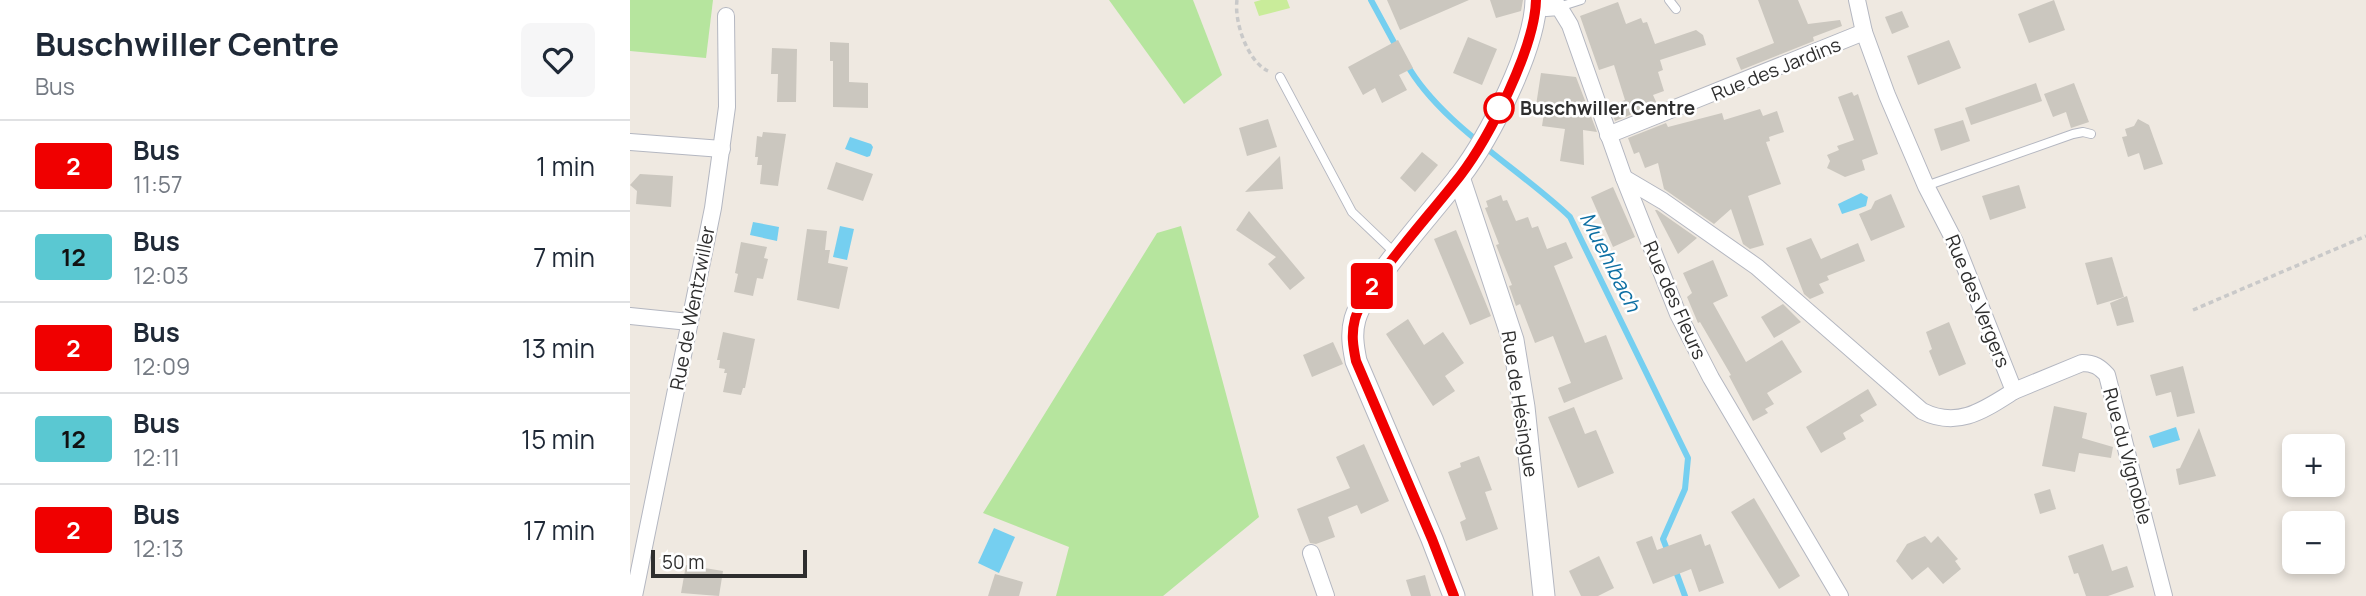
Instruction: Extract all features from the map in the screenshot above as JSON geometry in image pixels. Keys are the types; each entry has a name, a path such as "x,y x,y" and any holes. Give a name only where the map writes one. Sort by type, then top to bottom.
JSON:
{"street":[{"name":"Rue des Vergers","path":"1624,178 1663,201 1757,267 1922,411 1939,418 1963,418 1985,410 2014,391 1955,243 1926,186 1887,95 1864,32 1857,0"},
{"path":"1454,596 1353,349 1356,315 1396,254 1474,155 1516,73 1536,3 1546,8 1559,7"},
{"name":"Rue des Fleurs","path":"1559,7 1570,25 1624,178 1678,314 1711,378 1840,596"},
{"name":"Rue de Wentzwiller","path":"634,596 722,149 727,107 726,16"},
{"name":"Rue des Jardins","path":"1608,135 1864,32"},
{"path":"630,142 722,149"},
{"name":"Rue de Hésingue","path":"1459,177 1513,340 1524,407 1544,596"},
{"path":"630,316 690,322"},
{"name":"Rue du Vignoble","path":"2014,391 2082,363 2091,363 2101,368 2107,376 2165,596"},
{"path":"1311,553 1326,596"}],"lane":[{"path":"1559,7 1581,0"},
{"path":"1669,0 1676,9"},
{"path":"1280,76 1352,212 1396,254"},
{"path":"1926,186 2073,134 2091,134"}],"path":[{"path":"1237,0 1235,13 1238,28 1259,67 1280,76"},
{"path":"2193,310 2366,236"}],"green space":[{"path":"630,0 713,0 706,58 630,51"},
{"path":"1109,0 1193,0 1222,75 1184,104"},
{"path":"1287,0 1290,8 1259,16 1254,2"},
{"path":"1181,226 1259,517 1163,596 1056,596 1069,547 983,513 1157,233"}],"water":[{"path":"850,137 871,144 873,147 870,156 845,149"},
{"path":"1861,193 1868,197 1866,206 1842,214 1838,204"},
{"path":"753,222 779,227 777,241 750,235"},
{"path":"840,226 854,229 847,260 833,257"},
{"path":"2176,427 2180,440 2153,448 2149,436"},
{"path":"994,528 1015,537 999,573 978,563"}],"building":[{"path":"1387,0 1469,0 1400,30"},
{"path":"1490,0 1523,0 1521,11 1496,18"},
{"path":"1758,0 1798,0 1808,24 1840,20 1842,26 1813,37 1814,41 1741,70 1736,58 1774,43"},
{"path":"2054,0 2065,30 2029,43 2018,14"},
{"path":"1618,2 1626,24 1641,18 1643,23 1647,22 1655,44 1696,30 1703,35 1706,45 1660,60 1663,70 1658,72 1664,91 1653,95 1657,104 1615,121 1610,107 1625,100 1614,65 1599,70 1580,16"},
{"path":"1902,11 1909,27 1892,34 1885,17"},
{"path":"1468,37 1497,49 1482,85 1453,73"},
{"path":"1398,40 1413,68 1399,75 1407,90 1382,103 1375,88 1363,95 1348,67"},
{"path":"1949,40 1961,68 1918,85 1907,56"},
{"path":"830,42 849,43 849,82 868,83 868,108 833,107 833,61 830,61"},
{"path":"772,48 797,49 796,102 777,102 778,74 771,74"},
{"path":"1541,73 1576,77 1597,132 1583,130 1584,165 1560,161 1565,129 1542,126 1544,113 1535,112"},
{"path":"2036,83 2042,101 1971,125 1965,108"},
{"path":"2074,83 2089,122 2071,128 2066,112 2053,117 2044,94"},
{"path":"1852,92 1854,96 1858,94 1878,154 1862,160 1865,170 1845,177 1827,168 1830,161 1827,155 1839,150 1837,146 1854,140 1838,97"},
{"path":"1760,109 1763,116 1777,111 1784,132 1769,137 1770,141 1766,142 1781,184 1748,196 1764,245 1750,249 1743,244 1731,209 1714,224 1664,189 1658,163 1645,168 1639,152 1634,154 1628,138 1666,123 1668,127 1722,113 1724,120"},
{"path":"1268,119 1277,147 1247,156 1239,128"},
{"path":"2138,119 2149,125 2163,164 2144,170 2139,153 2128,157 2122,137 2127,136 2125,129 2134,126"},
{"path":"1963,120 1970,141 1941,151 1934,129"},
{"path":"763,132 786,134 778,186 760,184 762,165 757,165 758,157 755,157 757,136 762,137"},
{"path":"1422,152 1438,165 1415,192 1400,178"},
{"path":"1280,156 1283,189 1245,192"},
{"path":"836,162 873,174 863,201 827,189"},
{"path":"640,174 673,176 671,207 636,204 637,191 630,185"},
{"path":"2019,185 2026,208 1990,220 1982,196"},
{"path":"1613,187 1635,237 1613,247 1591,197"},
{"path":"1891,194 1905,227 1871,241 1859,214 1871,209 1875,201"},
{"path":"1501,195 1503,201 1507,200 1516,221 1528,217 1532,228 1538,226 1547,249 1566,242 1573,258 1554,266 1585,343 1606,335 1623,379 1564,403 1558,388 1571,383 1553,336 1535,343 1520,304 1516,306 1509,286 1512,285 1496,245 1499,244 1485,208 1488,207 1486,201"},
{"path":"1657,210 1697,238 1678,254"},
{"path":"1249,211 1305,278 1290,290 1268,264 1276,257 1236,230"},
{"path":"807,229 827,231 825,250 830,250 828,263 848,267 839,309 797,300"},
{"path":"1456,230 1491,316 1470,325 1434,239"},
{"path":"1811,238 1821,259 1858,243 1865,261 1827,276 1829,280 1819,284 1824,293 1810,299 1804,294 1786,248"},
{"path":"741,242 767,247 764,258 768,259 763,279 757,278 753,296 734,292"},
{"path":"2112,257 2124,297 2097,305 2085,263"},
{"path":"1713,260 1728,296 1713,303 1746,362 1782,340 1802,372 1767,393 1774,404 1765,409 1768,413 1753,421 1729,376 1731,375 1700,322 1698,323 1687,297 1692,293 1683,273"},
{"path":"2127,296 2134,322 2117,326 2110,303"},
{"path":"1783,304 1801,322 1774,338 1761,317"},
{"path":"1408,319 1424,345 1443,332 1464,363 1445,376 1455,391 1433,406 1386,334"},
{"path":"1949,322 1966,364 1939,376 1929,351 1932,349 1926,332"},
{"path":"723,332 755,339 745,388 741,395 723,392 727,373 724,373 725,369 719,368 720,360 717,360"},
{"path":"1333,342 1343,364 1312,377 1303,355"},
{"path":"2183,366 2195,413 2177,417 2171,392 2156,396 2150,375"},
{"path":"1868,389 1877,405 1860,415 1864,421 1843,433 1846,439 1821,453 1806,427"},
{"path":"2054,406 2087,413 2082,438 2113,447 2111,458 2079,453 2075,472 2042,466"},
{"path":"1574,407 1585,434 1596,430 1614,473 1578,488 1548,417"},
{"path":"2199,428 2216,476 2179,485 2176,469 2180,468"},
{"path":"1364,444 1389,501 1361,514 1357,505 1328,517 1335,537 1316,544 1310,543 1297,509 1350,488 1336,457"},
{"path":"1479,456 1492,490 1485,492 1498,529 1466,541 1460,522 1466,519 1448,472 1461,467 1460,463"},
{"path":"2050,489 2056,509 2040,514 2034,494"},
{"path":"1754,498 1800,576 1779,589 1731,512"},
{"path":"1701,534 1705,546 1710,544 1724,583 1699,592 1691,569 1653,584 1636,542 1652,536 1657,550"},
{"path":"1925,536 1931,543 1938,536 1958,559 1955,561 1961,569 1943,584 1928,567 1912,580 1896,561 1907,544"},
{"path":"2103,544 2112,571 2127,566 2134,587 2108,596 2086,596 2078,573 2074,574 2068,556"},
{"path":"1599,556 1614,588 1598,596 1581,596 1569,571"},
{"path":"686,565 723,571 719,596 681,593"},
{"path":"995,574 1023,582 1019,596 988,596"},
{"path":"1425,575 1431,596 1411,596 1406,580"}],"waterway":[{"name":"Muehlbach","path":"1371,0 1397,48"},
{"name":"Muehlbach","path":"1406,63 1421,85 1459,126 1570,217 1688,458 1685,489 1663,539 1668,552"},
{"name":"Muehlbach","path":"1675,569 1685,596"}],"bus line":[{"name":"2","path":"1454,596 1356,361 1353,327 1356,315 1374,284 1474,155 1516,73 1533,21 1536,0"}],"place":[{"name":"Buschwiller Centre","path":"1499,108"}]}
